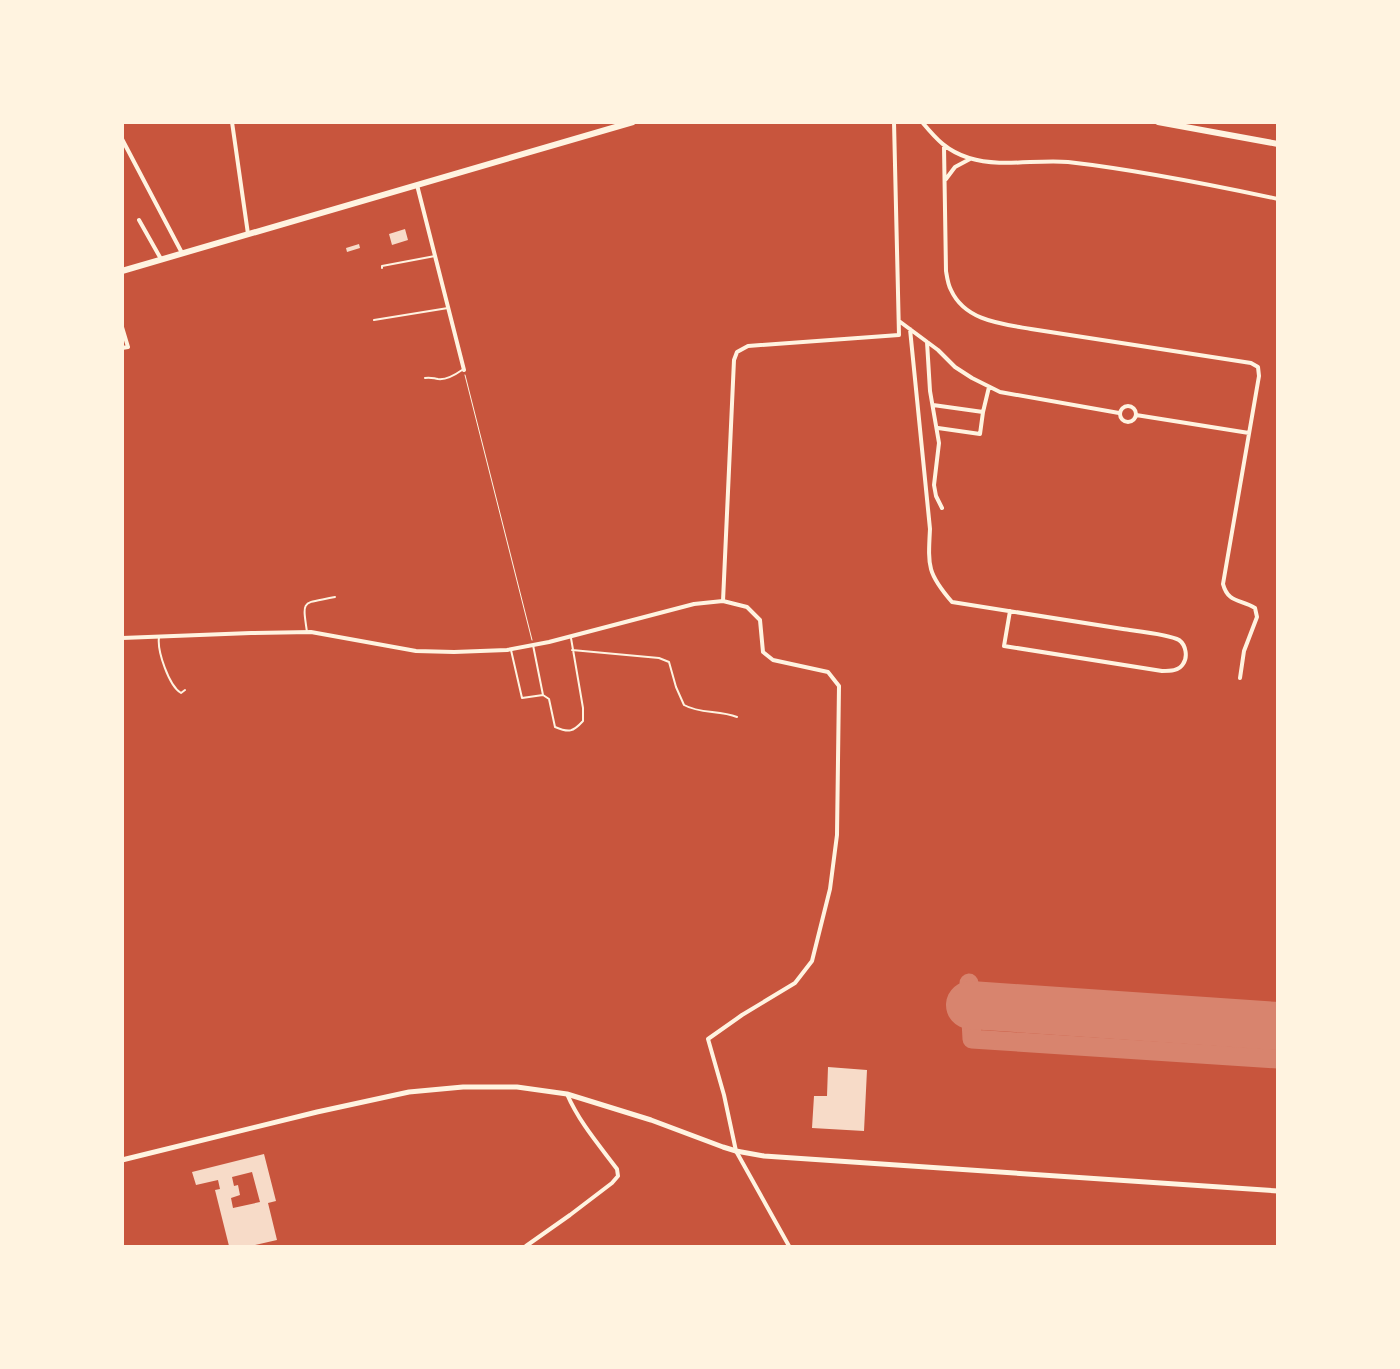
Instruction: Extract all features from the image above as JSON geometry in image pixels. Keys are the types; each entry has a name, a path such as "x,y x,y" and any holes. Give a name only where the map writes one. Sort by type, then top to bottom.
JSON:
{"main road":[{"path":"122,271 632,122"},
{"path":"1158,122 1278,144"}],"street":[{"path":"232,122 248,234"},
{"path":"723,601 734,360 737,352 748,346 899,334 894,122"},
{"path":"922,122 944,147 970,159 998,162 1068,162 1165,177 1278,199"},
{"path":"122,139 182,253"},
{"path":"944,147 946,271 950,290 960,304 973,314 995,323 1251,363 1258,367 1259,376 1223,584 1225,594 1234,600 1255,608 1257,617 1244,652 1240,678"},
{"path":"945,181 955,167 970,159"},
{"path":"417,185 464,370"},
{"path":"139,220 161,259"},
{"path":"899,321 927,342 955,367 1000,392 1119,413"},
{"path":"122,327 128,347 122,348"},
{"path":"910,329 930,529 929,561 933,578 952,602 1010,611 1175,638 1181,642 1186,651 1186,659 1182,667 1162,672 1004,646 1010,611"},
{"path":"927,342 930,391 938,428 939,443 934,485 936,496 942,508"},
{"path":"938,428 980,434 983,412 990,387"},
{"path":"933,405 983,412"},
{"path":"1129,406 1135,410 1136,415 1133,420 1128,422 1120,418 1119,413 1122,408 1129,406"},
{"path":"1136,415 1249,433"},
{"path":"122,638 307,632 416,650 454,652 510,649 571,636 694,604 723,601 747,607 760,620 763,652 772,660 828,672 839,686 837,835 830,888 812,961 795,983 742,1015 708,1039 724,1095 736,1151 789,1246"},
{"path":"122,1160 316,1112 409,1092 463,1087 517,1087 567,1094 651,1120 736,1151 764,1156 1278,1191"},
{"path":"526,1246 570,1215 612,1183 618,1176 618,1169 578,1115 567,1094"}],"lane":[{"path":"382,268 382,266 435,256"},
{"path":"374,320 448,308"},
{"path":"425,378 429,377 439,380 454,376 464,370"},
{"path":"307,632 305,606 309,603 335,597"},
{"path":"159,636 160,655 175,689 181,693 186,690"},
{"path":"510,649 522,698 542,695 549,699 556,727 566,732 575,730 583,721 583,708 571,636"},
{"path":"533,644 542,695"},
{"path":"572,650 659,658 669,662 676,688 684,705 692,709 725,712 736,717"}],"path":[{"path":"464,370 533,644"}],"building":[{"path":"405,229 408,240 392,245 389,234"},
{"path":"359,244 360,248 347,252 346,248"},
{"path":"828,1067 867,1070 864,1131 812,1128 814,1096 827,1096"},
{"path":"264,1154 276,1201 268,1203 277,1240 251,1246 229,1246 215,1190 220,1189 218,1180 196,1185 192,1172","holes":["252,1172 260,1202 233,1208 231,1198 240,1195 238,1185 234,1186 232,1177"]}],"taxiway":[{"path":"969,983 972,1039 1278,1059"}],"runway":[{"path":"970,1005 1278,1026"}]}
